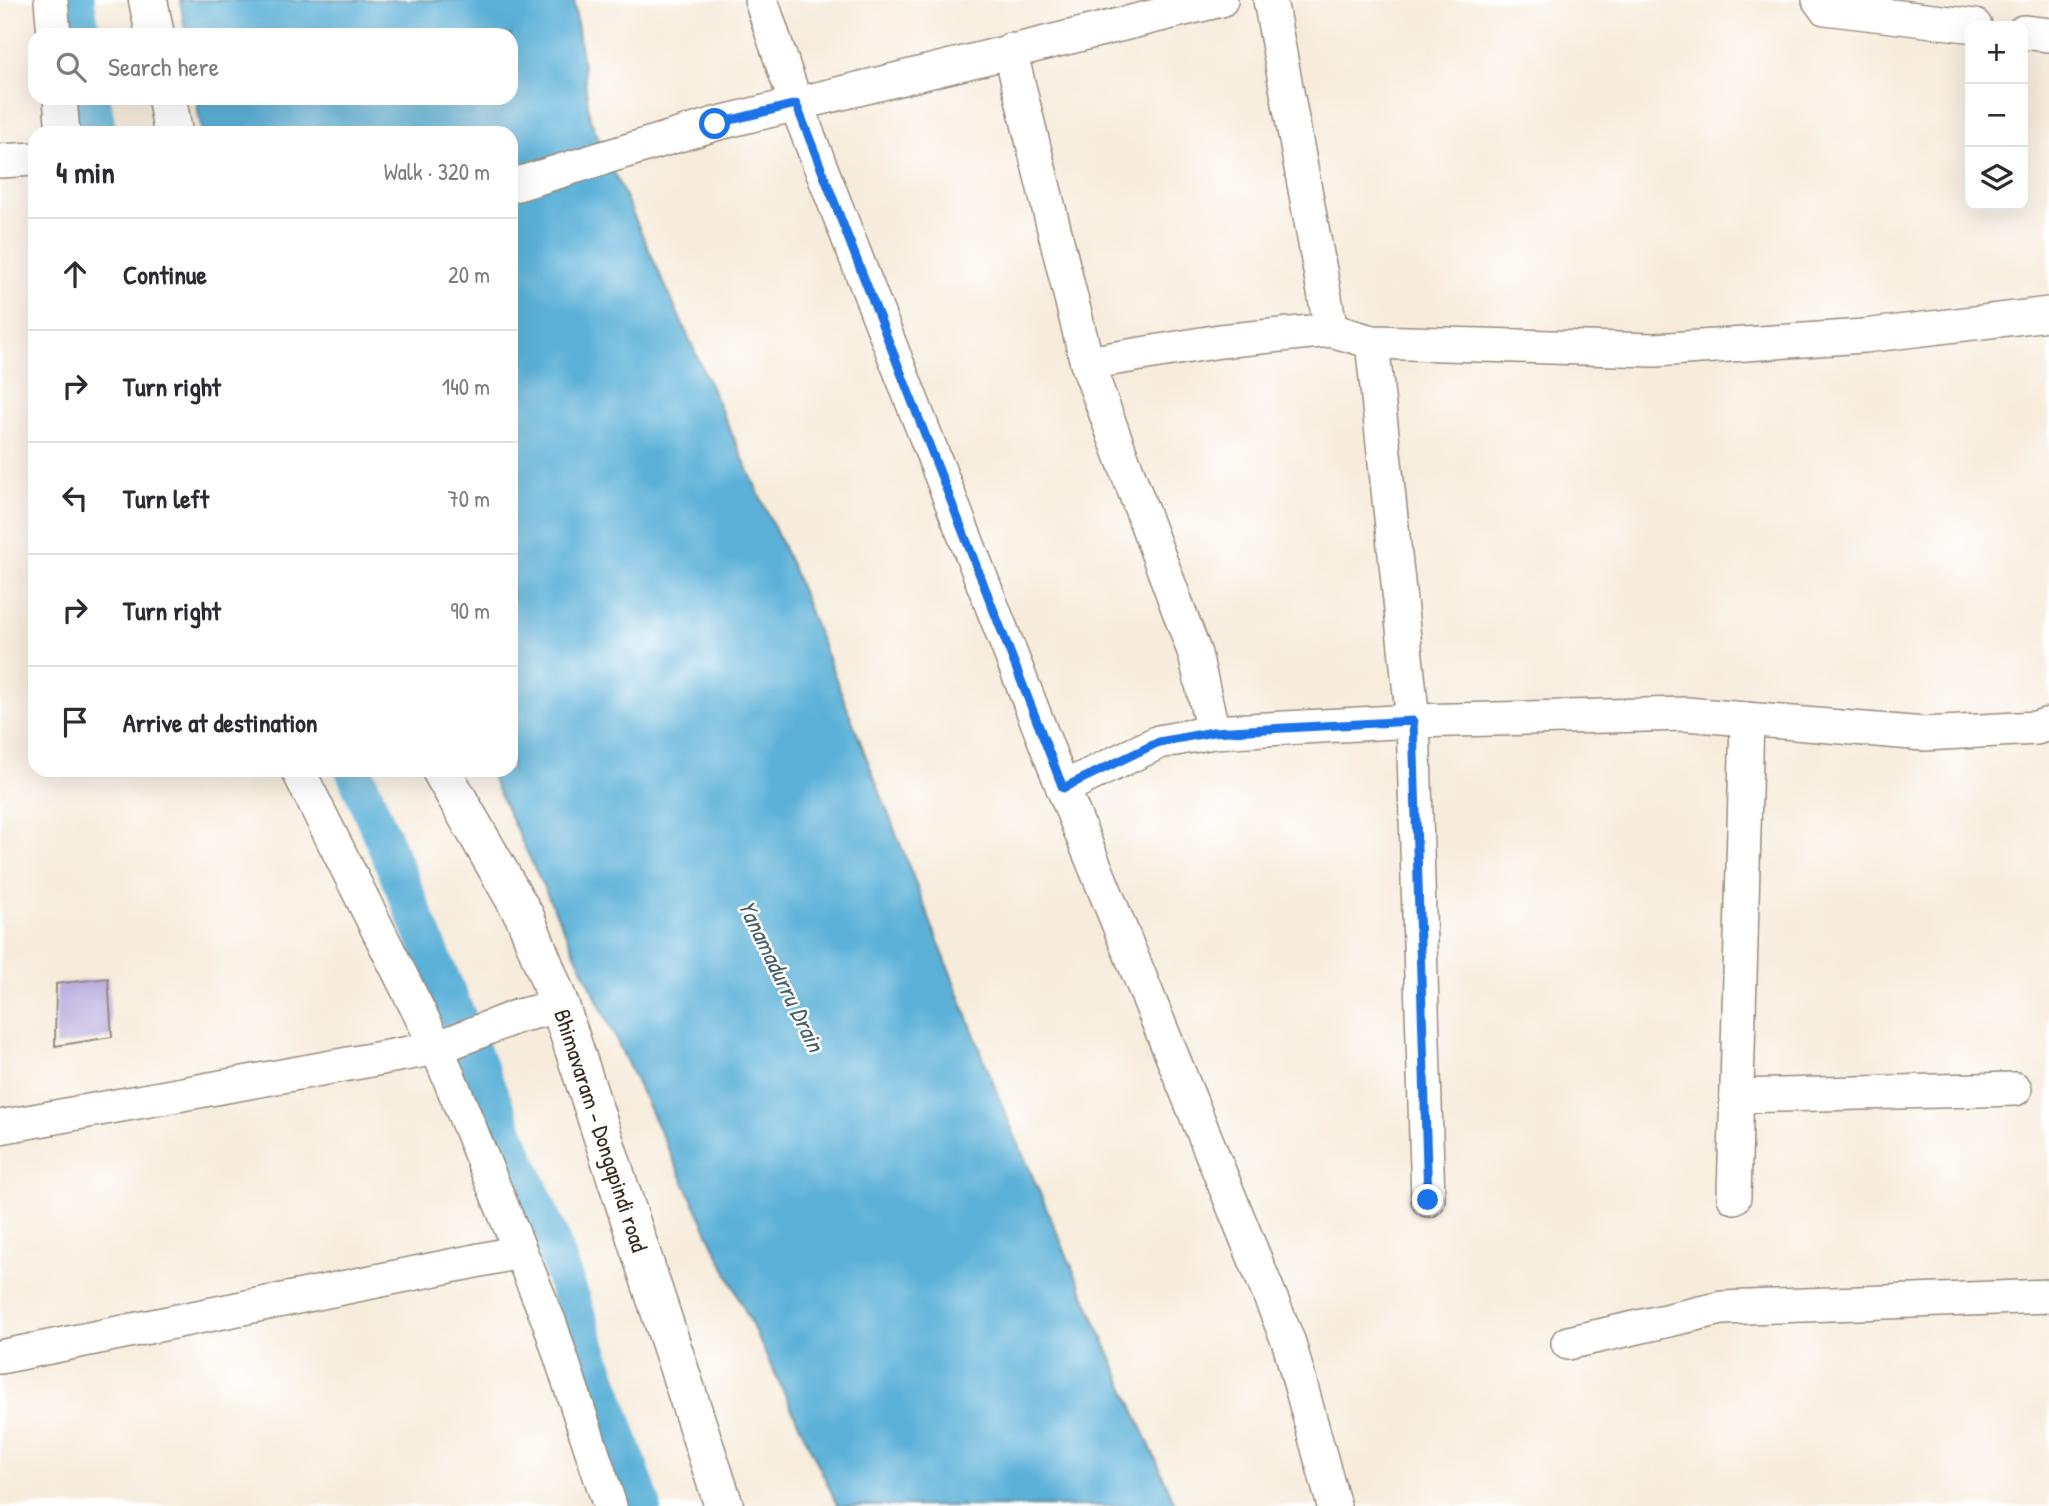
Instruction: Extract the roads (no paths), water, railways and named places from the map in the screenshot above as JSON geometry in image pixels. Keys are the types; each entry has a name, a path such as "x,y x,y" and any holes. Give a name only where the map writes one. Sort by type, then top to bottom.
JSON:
{"main road":[{"path":"148,0 154,28"},
{"path":"168,105 172,126"},
{"name":"Bhimavaram - Dongapindi road","path":"444,777 525,917 560,1006 724,1506"}],"street":[{"path":"51,0 53,28"},
{"path":"761,0 796,104 1063,788 1289,1343 1334,1506"},
{"path":"518,184 715,124 1221,0"},
{"path":"1270,0 1331,330"},
{"path":"1819,0 1825,8 1965,25"},
{"path":"2028,33 2049,35"},
{"path":"1010,50 1087,363 1195,654 1213,732"},
{"path":"61,105 62,126"},
{"path":"0,161 28,159"},
{"path":"1087,363 1220,341 1331,330 1372,342 1656,349 1864,336 2049,314"},
{"path":"1372,342 1413,721 1428,1200"},
{"path":"1063,788 1159,742 1213,732 1413,721 1686,714 1924,734 2036,728 2049,724"},
{"path":"1734,1197 1747,719"},
{"path":"302,777 449,1043 520,1252 550,1324 610,1506"},
{"path":"0,1127 449,1043 518,1016 560,1006"},
{"path":"1737,1096 2015,1089"},
{"path":"0,1357 520,1252"},
{"path":"1568,1343 1723,1308 2049,1296"}],"water":[{"name":"Yanamadurru Drain","path":"180,0 574,0 590,119 795,574 1005,1113 1176,1506 838,1506 491,777 518,777 518,126 201,126 197,105 518,105 518,28 185,28"}],"waterway":[{"path":"76,0 81,28"},
{"path":"93,105 97,126"},
{"path":"357,777 550,1237 643,1506"}]}
